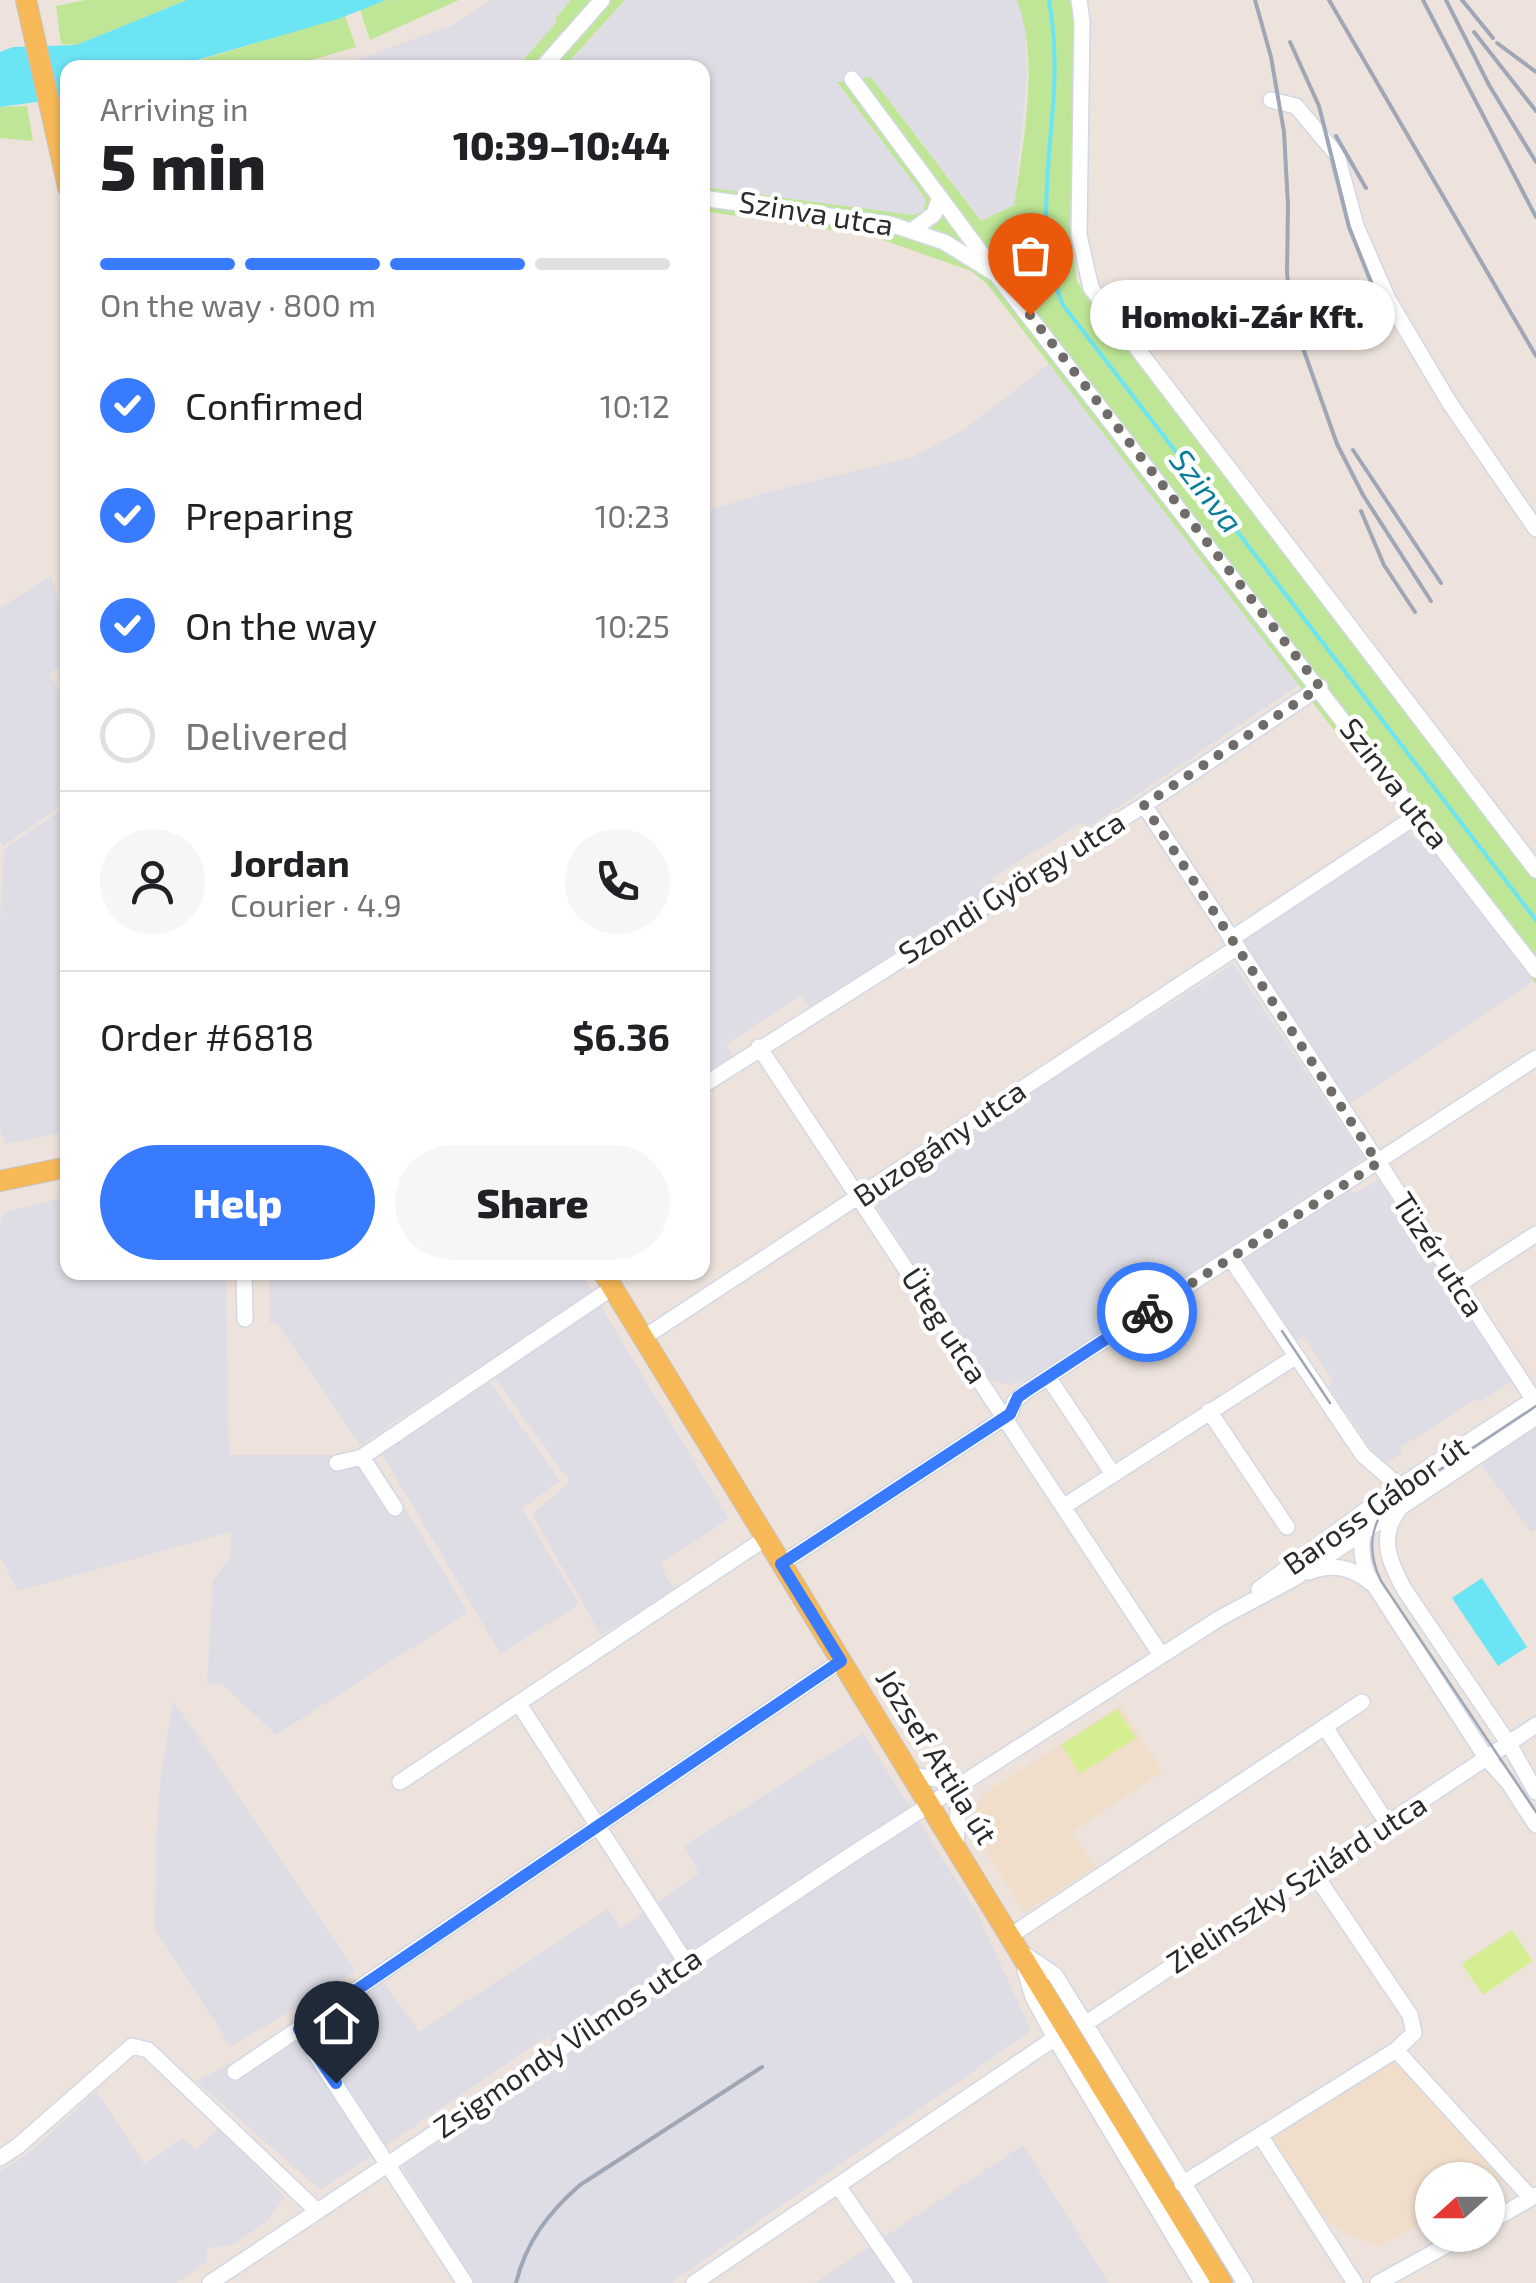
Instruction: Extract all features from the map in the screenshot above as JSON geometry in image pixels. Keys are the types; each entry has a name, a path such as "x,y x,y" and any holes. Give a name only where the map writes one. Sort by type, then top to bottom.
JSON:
{"main road":[{"path":"28,7 60,156"},
{"path":"0,1181 60,1168"},
{"name":"József Attila út","path":"608,1280 1015,1944 1214,2280"}],"street":[{"path":"549,60 602,0"},
{"name":"Szinva utca","path":"1079,0 1079,235 1086,277 1097,298 1536,870"},
{"path":"852,79 996,274"},
{"path":"1271,100 1296,106 1337,155 1360,238 1388,300 1448,402 1536,529"},
{"path":"912,230 934,214 940,197"},
{"name":"Szinva utca","path":"710,199 865,218 912,230 954,247 996,274 1536,970"},
{"name":"Szondi György utca","path":"710,1081 1144,805 1320,687"},
{"name":"Tüzér utca","path":"1144,805 1535,1400"},
{"name":"Buzogány utca","path":"643,1338 859,1198 1418,815"},
{"name":"Üteg utca","path":"759,1047 1162,1655"},
{"path":"781,1564 1010,1414 1018,1397 1042,1380 1536,1058"},
{"path":"1458,1285 1536,1234"},
{"path":"1231,1259 1363,1456 1399,1486"},
{"path":"244,1280 245,1319"},
{"path":"337,1462 362,1457 608,1280"},
{"path":"1063,1507 1295,1356"},
{"path":"974,1371 988,1385 1006,1390 1042,1380"},
{"path":"1042,1380 1113,1474"},
{"name":"Baross Gábor út","path":"930,1807 1220,1618 1399,1486 1535,1400"},
{"path":"1209,1412 1288,1527"},
{"name":"Baross Gábor út","path":"1220,1618 1356,1541 1404,1504 1536,1417"},
{"path":"362,1457 395,1508"},
{"path":"1382,1498 1356,1541 1372,1584 1536,1825"},
{"path":"1404,1504 1391,1522 1387,1540 1390,1563 1509,1744 1536,1792"},
{"path":"400,1782 766,1538"},
{"path":"1356,1541 1404,1589"},
{"path":"1314,1548 1356,1541"},
{"path":"1296,1577 1337,1567 1356,1572 1372,1584"},
{"path":"235,2072 841,1661"},
{"path":"1015,1944 1362,1702"},
{"path":"519,1704 687,1964"},
{"name":"Zielinszky Szilárd utca","path":"1085,2024 1536,1725"},
{"path":"1324,1727 1387,1823"},
{"path":"910,1775 966,1783 959,1796 956,1848"},
{"name":"Zsigmondy Vilmos utca","path":"210,2283 687,1964 930,1807"},
{"path":"1182,2184 1396,2050 1414,2033 1410,2015 1314,1873"},
{"path":"1015,1944 1055,1975 1245,2283"},
{"path":"1015,1944 1032,1997 1055,2038 1214,2280"},
{"path":"299,2029 464,2283"},
{"path":"694,2283 1055,2038"},
{"path":"0,2158 132,2046 138,2046 148,2050 317,2211"},
{"path":"1396,2050 1533,2197 1505,2213"},
{"path":"1261,2137 1354,2283"},
{"path":"838,2186 905,2283"},
{"path":"1378,2283 1434,2252"}],"shaded area":[{"path":"491,0 571,0 555,19 557,23 523,60 356,60 453,25"},
{"path":"625,0 1017,0 1025,20 1027,78 1014,205 982,221 871,77 837,83 926,199 923,212 912,215 710,188 710,60 571,60"},
{"path":"1050,363 1299,685 1087,828 1082,822 992,878 997,888 811,1010 801,995 727,1045 733,1056 710,1071 710,510 912,457 965,429"},
{"path":"51,576 60,606 60,667 50,673 60,694 60,807 3,846 0,840 0,608"},
{"path":"60,811 60,1133 5,1144 0,1130 0,918 4,849"},
{"path":"1406,827 1414,838 1427,842 1533,981 1349,1104 1243,939"},
{"path":"1233,964 1364,1158 1032,1379 1009,1385 991,1380 978,1366 870,1195"},
{"path":"1378,1179 1512,1381 1480,1402 1477,1398 1401,1447 1403,1452 1383,1466 1328,1386 1333,1382 1304,1336 1292,1342 1240,1263 1349,1188 1354,1194"},
{"path":"60,1199 60,1280 226,1280 229,1455 372,1455 468,1612 276,1735 222,1684 207,1683 213,1581 230,1557 231,1532 18,1591 0,1556 3,1213"},
{"path":"269,1280 585,1280 729,1519 660,1564 674,1590 601,1635 532,1514 570,1482 484,1363 360,1445 277,1323 270,1323"},
{"path":"490,1382 560,1481 522,1509 579,1604 501,1654 381,1453"},
{"path":"1536,1418 1536,1529 1531,1532 1481,1464"},
{"path":"173,1700 356,1971 231,2047 155,1929 156,1836"},
{"path":"1120,1705 1163,1771 1072,1832 1095,1867 1024,1912 970,1826 982,1795"},
{"path":"863,1733 977,1913 1031,2031 671,2283 475,2283 401,2166 565,2062 548,2036 320,2190 196,2081 299,2029 379,1975 419,2032 608,1909 621,1928 699,1873 684,1846"},
{"path":"1392,2056 1491,2162 1415,2162 1415,2226 1378,2247 1337,2229 1303,2195 1267,2139"},
{"path":"97,2091 144,2164 182,2138 196,2150 220,2126 284,2197 268,2221 234,2244 207,2249 207,2262 176,2283 0,2283 0,2171 29,2153"},
{"path":"1023,2145 1109,2283 815,2283"}],"green space":[{"path":"86,0 187,0 76,45 61,44 56,6"},
{"path":"386,0 459,0 370,40 360,10"},
{"path":"571,0 625,0 570,60 523,60 556,23 555,19"},
{"path":"1017,0 1071,0 1075,39 1070,226 1077,282 1536,880 1536,984 1372,765 1365,770 987,284 971,271 872,236 710,212 710,188 912,215 923,212 926,199 837,82 871,77 981,221 1014,205 1029,75 1024,23"},
{"path":"345,16 356,47 312,60 199,60"},
{"path":"27,106 33,141 0,138 0,107"},
{"path":"1117,1709 1136,1738 1080,1774 1062,1745"},
{"path":"1512,1930 1533,1961 1483,1995 1462,1964"}],"water":[{"path":"187,0 386,0 338,19 197,60 60,60 60,99 0,107 0,52 13,47 76,45"},
{"path":"1482,1578 1527,1647 1498,1666 1452,1598"}],"waterway":[{"name":"Szinva","path":"1049,0 1054,78 1046,210 1053,274 1063,305 1536,920"}],"tram line":[{"path":"1282,1331 1330,1403"},
{"path":"1536,1406 1388,1504 1372,1541 1381,1581 1536,1812"}],"railway":[{"path":"1255,0 1271,57 1284,132 1287,274 1293,320 1337,444 1363,495 1431,601"},
{"path":"1329,0 1536,356"},
{"path":"1423,0 1536,217"},
{"path":"1446,0 1489,85 1536,162"},
{"path":"1462,0 1493,38"},
{"path":"1474,32 1536,111"},
{"path":"1290,42 1319,106 1349,227 1373,287"},
{"path":"1497,43 1536,72"},
{"path":"1336,136 1366,188"},
{"path":"1353,450 1441,583"},
{"path":"1361,511 1384,565 1415,612"},
{"path":"516,2283 540,2229 580,2185 762,2067"}],"way so far":[{"path":"1030,315 1320,687 1144,805 1378,1163 1147,1312"}],"place":[{"name":"Homoki-Zár Kft.","path":"1030,315"}],"route":[{"path":"336,2083 299,2029 841,1661 781,1564 1010,1414 1018,1397 1147,1312"}]}
